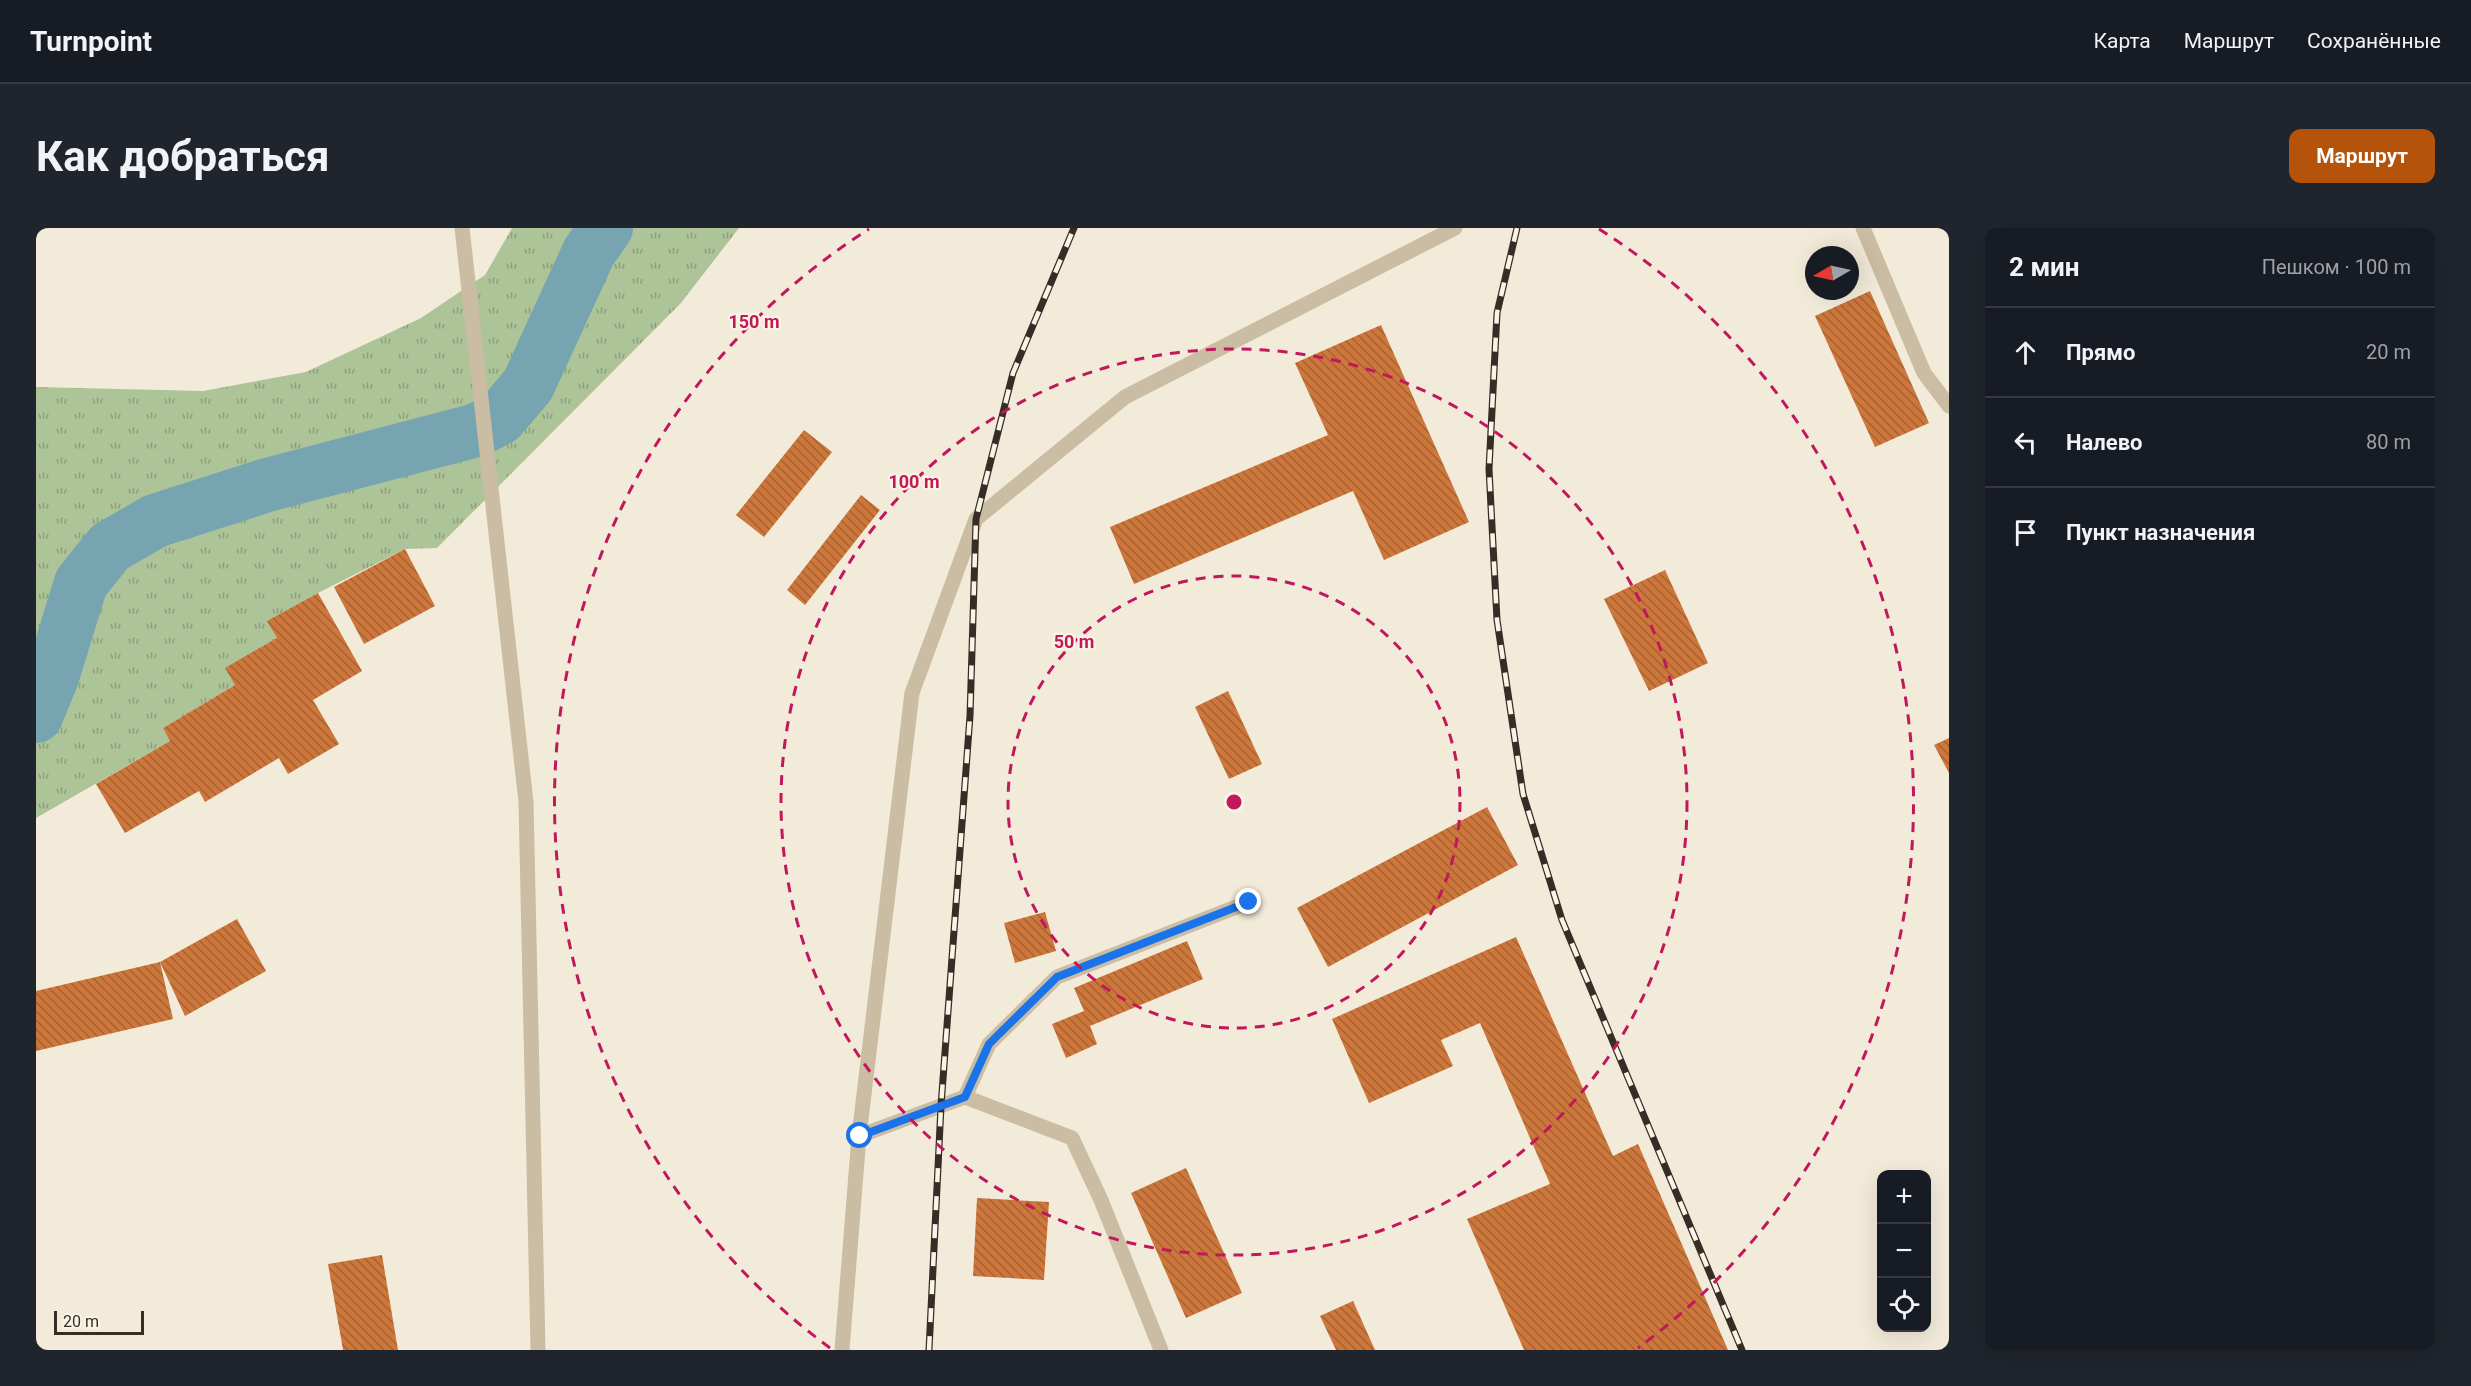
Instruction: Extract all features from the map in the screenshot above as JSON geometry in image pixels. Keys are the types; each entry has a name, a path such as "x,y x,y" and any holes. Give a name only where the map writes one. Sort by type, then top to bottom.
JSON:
{"street":[{"path":"462,228 526,802 538,1350"},
{"path":"842,1350 860,1136 912,693 976,519 1125,397 1455,228"},
{"path":"1863,228 1924,373 1949,406"},
{"path":"965,1097 989,1044 1057,977 1249,902"},
{"path":"860,1136 965,1097 1072,1138 1101,1200 1161,1350"}],"green space":[{"path":"512,228 739,228 681,303 437,548 405,549 268,621 277,638 235,685 163,728 170,741 36,818 36,387 203,391 306,372 421,318 485,275"}],"building":[{"path":"1870,291 1929,423 1875,447 1815,316 1850,300 1859,300 1859,296"},
{"path":"1381,325 1469,522 1384,560 1353,491 1134,584 1110,527 1328,435 1295,363"},
{"path":"804,430 832,452 764,537 736,515"},
{"path":"861,495 880,510 805,605 787,590"},
{"path":"405,549 435,606 364,644 334,587"},
{"path":"1665,570 1708,663 1649,691 1604,599"},
{"path":"318,593 362,671 313,700 339,744 288,774 279,758 205,802 199,791 125,833 96,784 170,741 163,728 235,685 225,668 277,638 267,621"},
{"path":"1228,691 1262,764 1229,779 1195,707"},
{"path":"1949,738 1949,773 1934,745"},
{"path":"1487,807 1518,865 1328,967 1297,908"},
{"path":"1045,912 1056,951 1015,963 1004,923"},
{"path":"237,919 266,971 185,1016 160,962"},
{"path":"1516,937 1613,1156 1638,1144 1728,1350 1524,1350 1467,1219 1550,1184 1480,1023 1441,1040 1453,1066 1369,1103 1332,1019"},
{"path":"1187,941 1203,979 1090,1026 1097,1044 1066,1058 1052,1024 1084,1011 1074,988"},
{"path":"160,962 173,1019 36,1051 36,991"},
{"path":"1186,1168 1242,1293 1186,1318 1131,1193"},
{"path":"977,1198 1049,1202 1044,1280 973,1276"},
{"path":"382,1255 398,1350 343,1350 328,1264"},
{"path":"1353,1301 1375,1350 1336,1350 1320,1316"}],"waterway":[{"path":"36,716 52,677 81,583 110,547 155,521 267,485 477,430 500,418 528,385 589,252 606,228"}],"railway":[{"path":"929,1350 941,1106 970,716 976,519 1013,373 1074,228"},
{"path":"1517,228 1497,313 1489,469 1497,620 1523,794 1562,920 1742,1350"}],"route":[{"path":"860,1136 965,1097 989,1044 1057,977 1249,902"}]}
